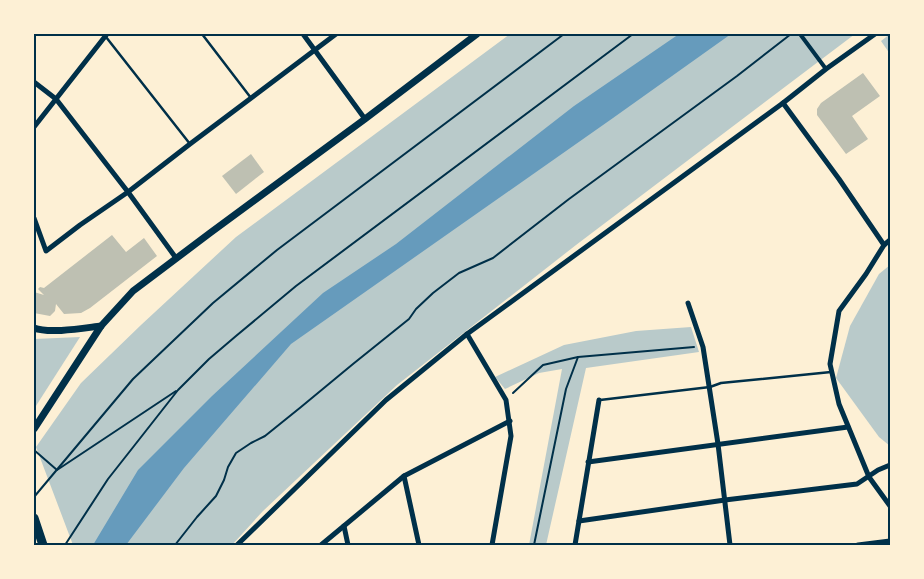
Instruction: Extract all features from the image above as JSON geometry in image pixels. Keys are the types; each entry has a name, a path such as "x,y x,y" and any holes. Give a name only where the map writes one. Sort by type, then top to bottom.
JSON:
{"main road":[{"path":"34,518 43,545"}],"street":[{"path":"303,34 365,119"},
{"path":"34,218 46,251 128,192 336,34"},
{"path":"34,429 102,326 133,291 477,34"},
{"path":"800,34 826,69"},
{"path":"237,545 386,400 467,334 875,34"},
{"path":"34,127 106,35"},
{"path":"34,82 56,99 176,258"},
{"path":"783,103 839,179 884,245"},
{"path":"890,240 884,245 839,311 830,364 839,404 869,477 890,506"},
{"path":"688,303 703,347 710,387 730,545"},
{"path":"34,328 37,330 59,330 102,326"},
{"path":"467,334 506,400 510,421 511,436 492,545"},
{"path":"575,545 599,400"},
{"path":"321,545 404,476 510,421"},
{"path":"588,462 848,427"},
{"path":"579,521 725,500 857,484 878,470 890,465"},
{"path":"404,476 419,545"},
{"path":"344,526 348,545"},
{"path":"858,545 890,541"}],"lane":[{"path":"202,34 251,98"},
{"path":"106,35 190,144"},
{"path":"599,400 710,387 722,383 831,372"}],"path":[{"path":"34,497 133,379 213,303 277,250 564,34"},
{"path":"66,545 108,479 178,390 209,359 296,286 633,34"},
{"path":"175,545 216,496 236,453 265,436 301,408 409,319 416,309 433,293 459,273 493,258 791,34"},
{"path":"506,400 543,365 578,357"},
{"path":"57,470 178,390"},
{"path":"34,450 57,470"}],"shaded area":[{"path":"510,34 855,34 576,245 397,385 263,511 232,545 73,545 36,447 81,383 236,237"},
{"path":"890,34 890,54 881,41"},
{"path":"890,265 890,446 879,437 836,378 850,326 879,274"},
{"path":"691,327 699,352 586,368 546,545 529,545 562,369 539,373 505,389 495,377 564,345 636,331"},
{"path":"80,337 34,409 34,339"}],"water":[{"path":"679,34 731,34 291,344 184,468 126,545 93,545 138,470 212,396 323,293 396,244 574,106"}],"building":[{"path":"863,73 880,96 852,116 868,139 846,154 817,115 817,109 821,103"},
{"path":"251,154 264,172 236,194 222,176"},
{"path":"112,235 126,252 144,238 157,256 81,313 64,314 56,304 55,311 50,316 34,313 34,292 44,295 38,289 40,287 44,288"}]}
